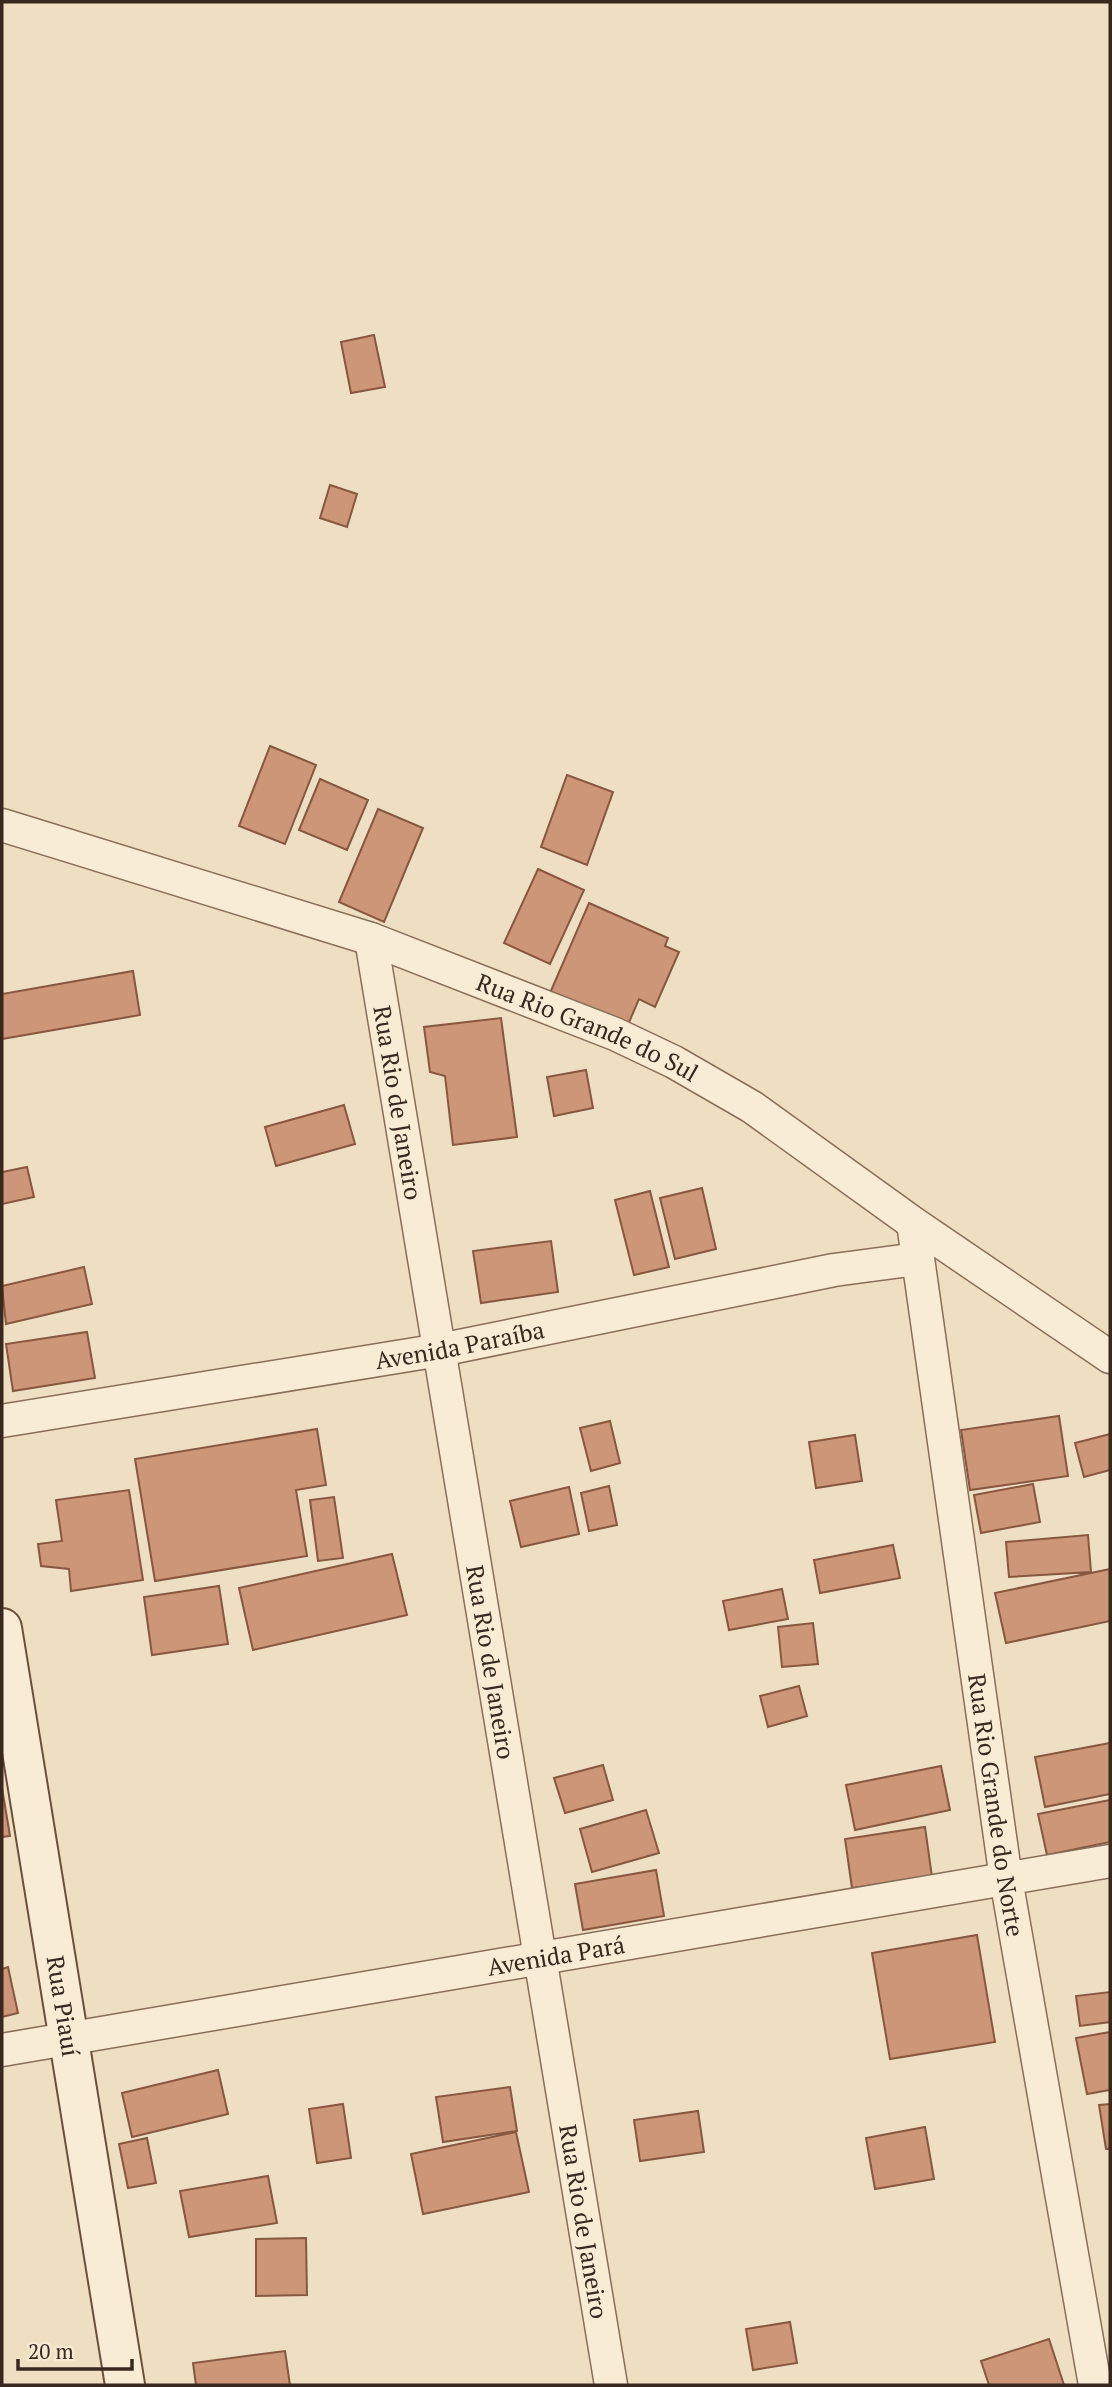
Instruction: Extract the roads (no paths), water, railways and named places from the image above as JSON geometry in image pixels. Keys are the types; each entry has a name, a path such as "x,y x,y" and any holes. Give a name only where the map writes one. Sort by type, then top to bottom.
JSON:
{"street":[{"name":"Rua Rio Grande do Sul","path":"2,825 371,939 615,1034 674,1062 751,1107 1110,1357"},
{"name":"Rua Rio de Janeiro","path":"371,939 611,2385"},
{"name":"Rua Rio Grande do Norte","path":"914,1223 1006,1879 1095,2385"},
{"name":"Avenida Paraíba","path":"2,1422 440,1350 834,1270 917,1259"},
{"name":"Rua Piauí","path":"2,1628 125,2385"},
{"name":"Avenida Pará","path":"2,2050 1110,1861"}]}
